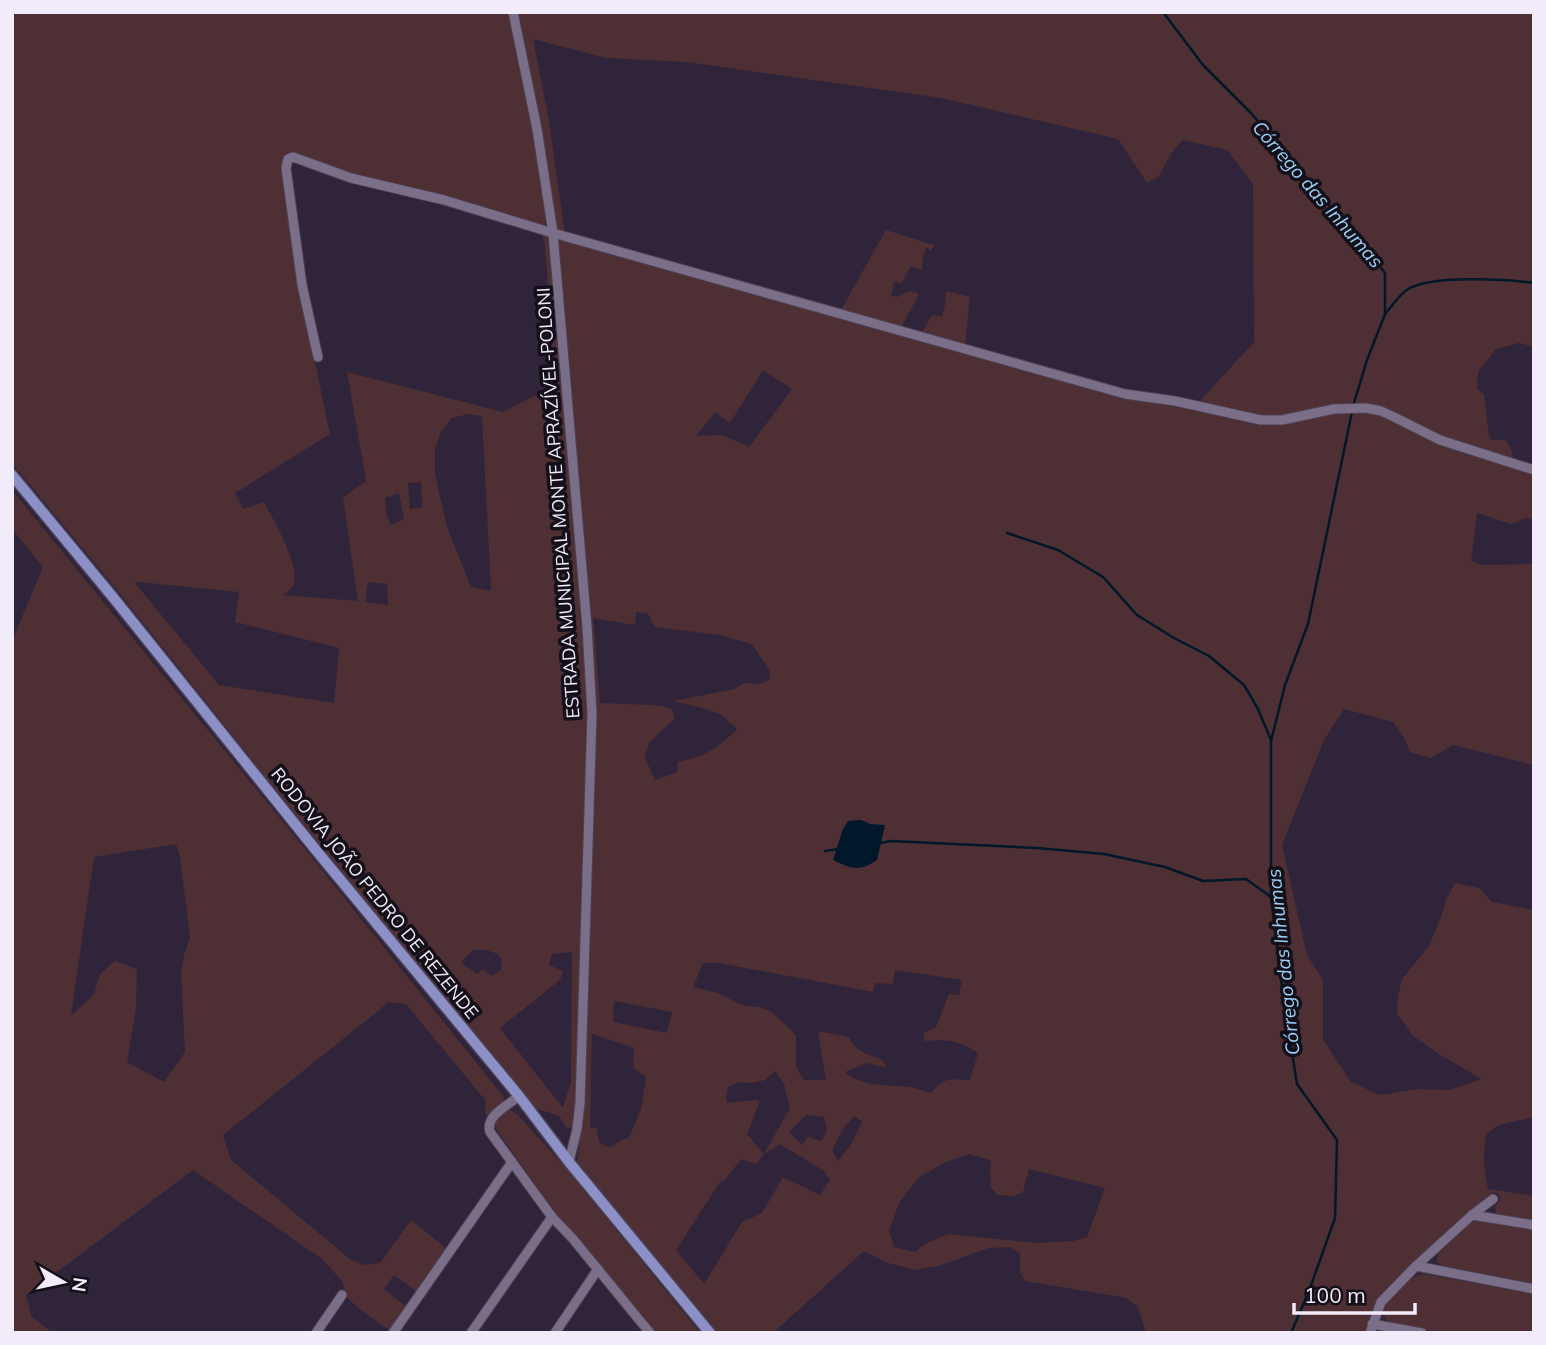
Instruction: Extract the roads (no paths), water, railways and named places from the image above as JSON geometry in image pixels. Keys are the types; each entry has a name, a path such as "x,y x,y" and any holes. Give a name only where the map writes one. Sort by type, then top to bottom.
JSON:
{"main road":[{"name":"RODOVIA JOÃO PEDRO DE REZENDE","path":"12,475 710,1333"}],"street":[{"name":"ESTRADA MUNICIPAL MONTE APRAZÍVEL-POLONI","path":"513,12 537,129 553,233 592,714 580,1103 578,1129 569,1162"},
{"path":"318,357 302,285 286,168 290,158 297,158 351,178 443,200 1125,394 1175,401 1272,421 1334,409 1366,408 1387,414 1440,440 1534,470"},
{"path":"519,1096 491,1118 490,1132 552,1217 650,1333"},
{"path":"393,1333 512,1162"},
{"path":"1422,1333 1371,1329 1381,1302 1416,1266 1493,1199"},
{"path":"1472,1215 1534,1226"},
{"path":"471,1333 552,1217"},
{"path":"1416,1266 1534,1289"},
{"path":"555,1333 598,1269"},
{"path":"316,1333 342,1296"}],"water":[{"path":"861,820 885,825 877,860 855,868 833,860 848,821"}],"waterway":[{"name":"Córrego das Inhumas","path":"1163,12 1203,65 1281,147 1385,273 1385,314 1354,403"},
{"path":"1385,314 1405,291 1419,285 1470,279 1534,283"},
{"name":"Córrego das Inhumas","path":"1291,1333 1335,1218 1337,1140 1297,1084 1271,897 1271,741 1285,685 1308,624 1352,412"},
{"path":"1007,533 1058,550 1103,577 1137,615 1209,656 1244,685 1271,740"},
{"path":"880,843 891,841 1037,848 1104,854 1165,867 1203,881 1246,879 1271,897"},
{"path":"825,851 839,849"}]}
